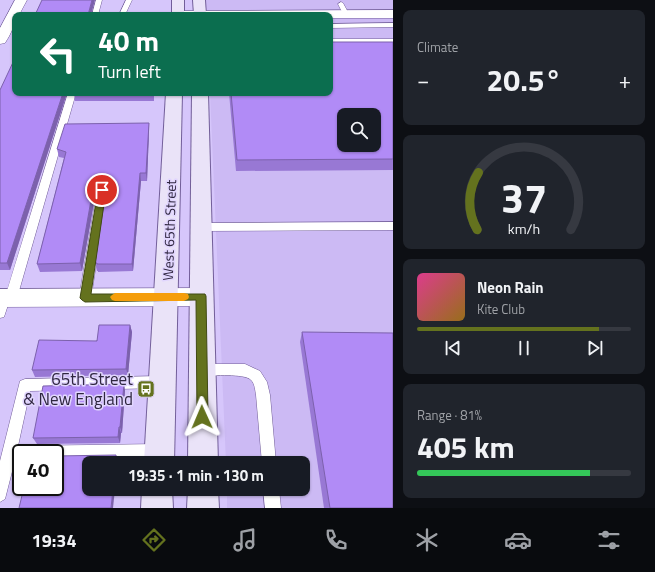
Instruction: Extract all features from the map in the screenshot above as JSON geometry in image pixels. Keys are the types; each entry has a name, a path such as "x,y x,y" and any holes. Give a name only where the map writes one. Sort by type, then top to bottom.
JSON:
{"street":[{"path":"0,40 9,16 21,0"},
{"path":"178,0 178,12"},
{"path":"199,0 200,12"},
{"path":"272,12 344,9 393,14"},
{"name":"West 65th Street","path":"159,456 174,96"},
{"path":"200,96 203,456"},
{"path":"4,302 85,298 201,296"},
{"path":"157,496 157,508"},
{"path":"203,496 203,508"}],"lane":[{"path":"96,12 99,0"},
{"path":"123,12 129,0"},
{"path":"333,26 393,25"},
{"path":"333,41 393,41"},
{"path":"4,302 71,96"},
{"path":"85,298 102,190"},
{"path":"200,227 393,226"},
{"path":"202,370 245,370 258,378 263,395 268,456"},
{"path":"0,494 25,384 162,382"},
{"path":"10,453 122,456"},
{"path":"271,496 272,508"}],"shaded area":[{"path":"206,0 393,0 393,508 227,508 227,496 310,496 310,456 226,456 210,96 333,96 333,12 206,12"}],"building":[{"path":"42,0 92,0 89,12 36,12"},
{"path":"333,42 393,42 393,159 237,160 231,96 333,96"},
{"path":"12,64 12,96 62,96 7,263 0,263 0,90"},
{"path":"149,123 146,173 140,173 132,264 95,263 107,183 100,179 94,183 80,263 37,264 66,152 57,149 65,124"},
{"path":"99,325 130,325 126,369 32,370 39,340 97,341"},
{"path":"302,332 393,333 393,508 330,508"},
{"path":"124,384 118,437 33,438 43,386"},
{"path":"116,455 82,456 82,496 112,496 111,508 19,508 22,496 64,496 64,456"}],"slow traffic":[{"path":"115,297 184,297"}],"place":[{"name":"65th Street & New England","path":"146,389"}],"route":[{"path":"102,190 85,298 201,296 202,417"}]}
